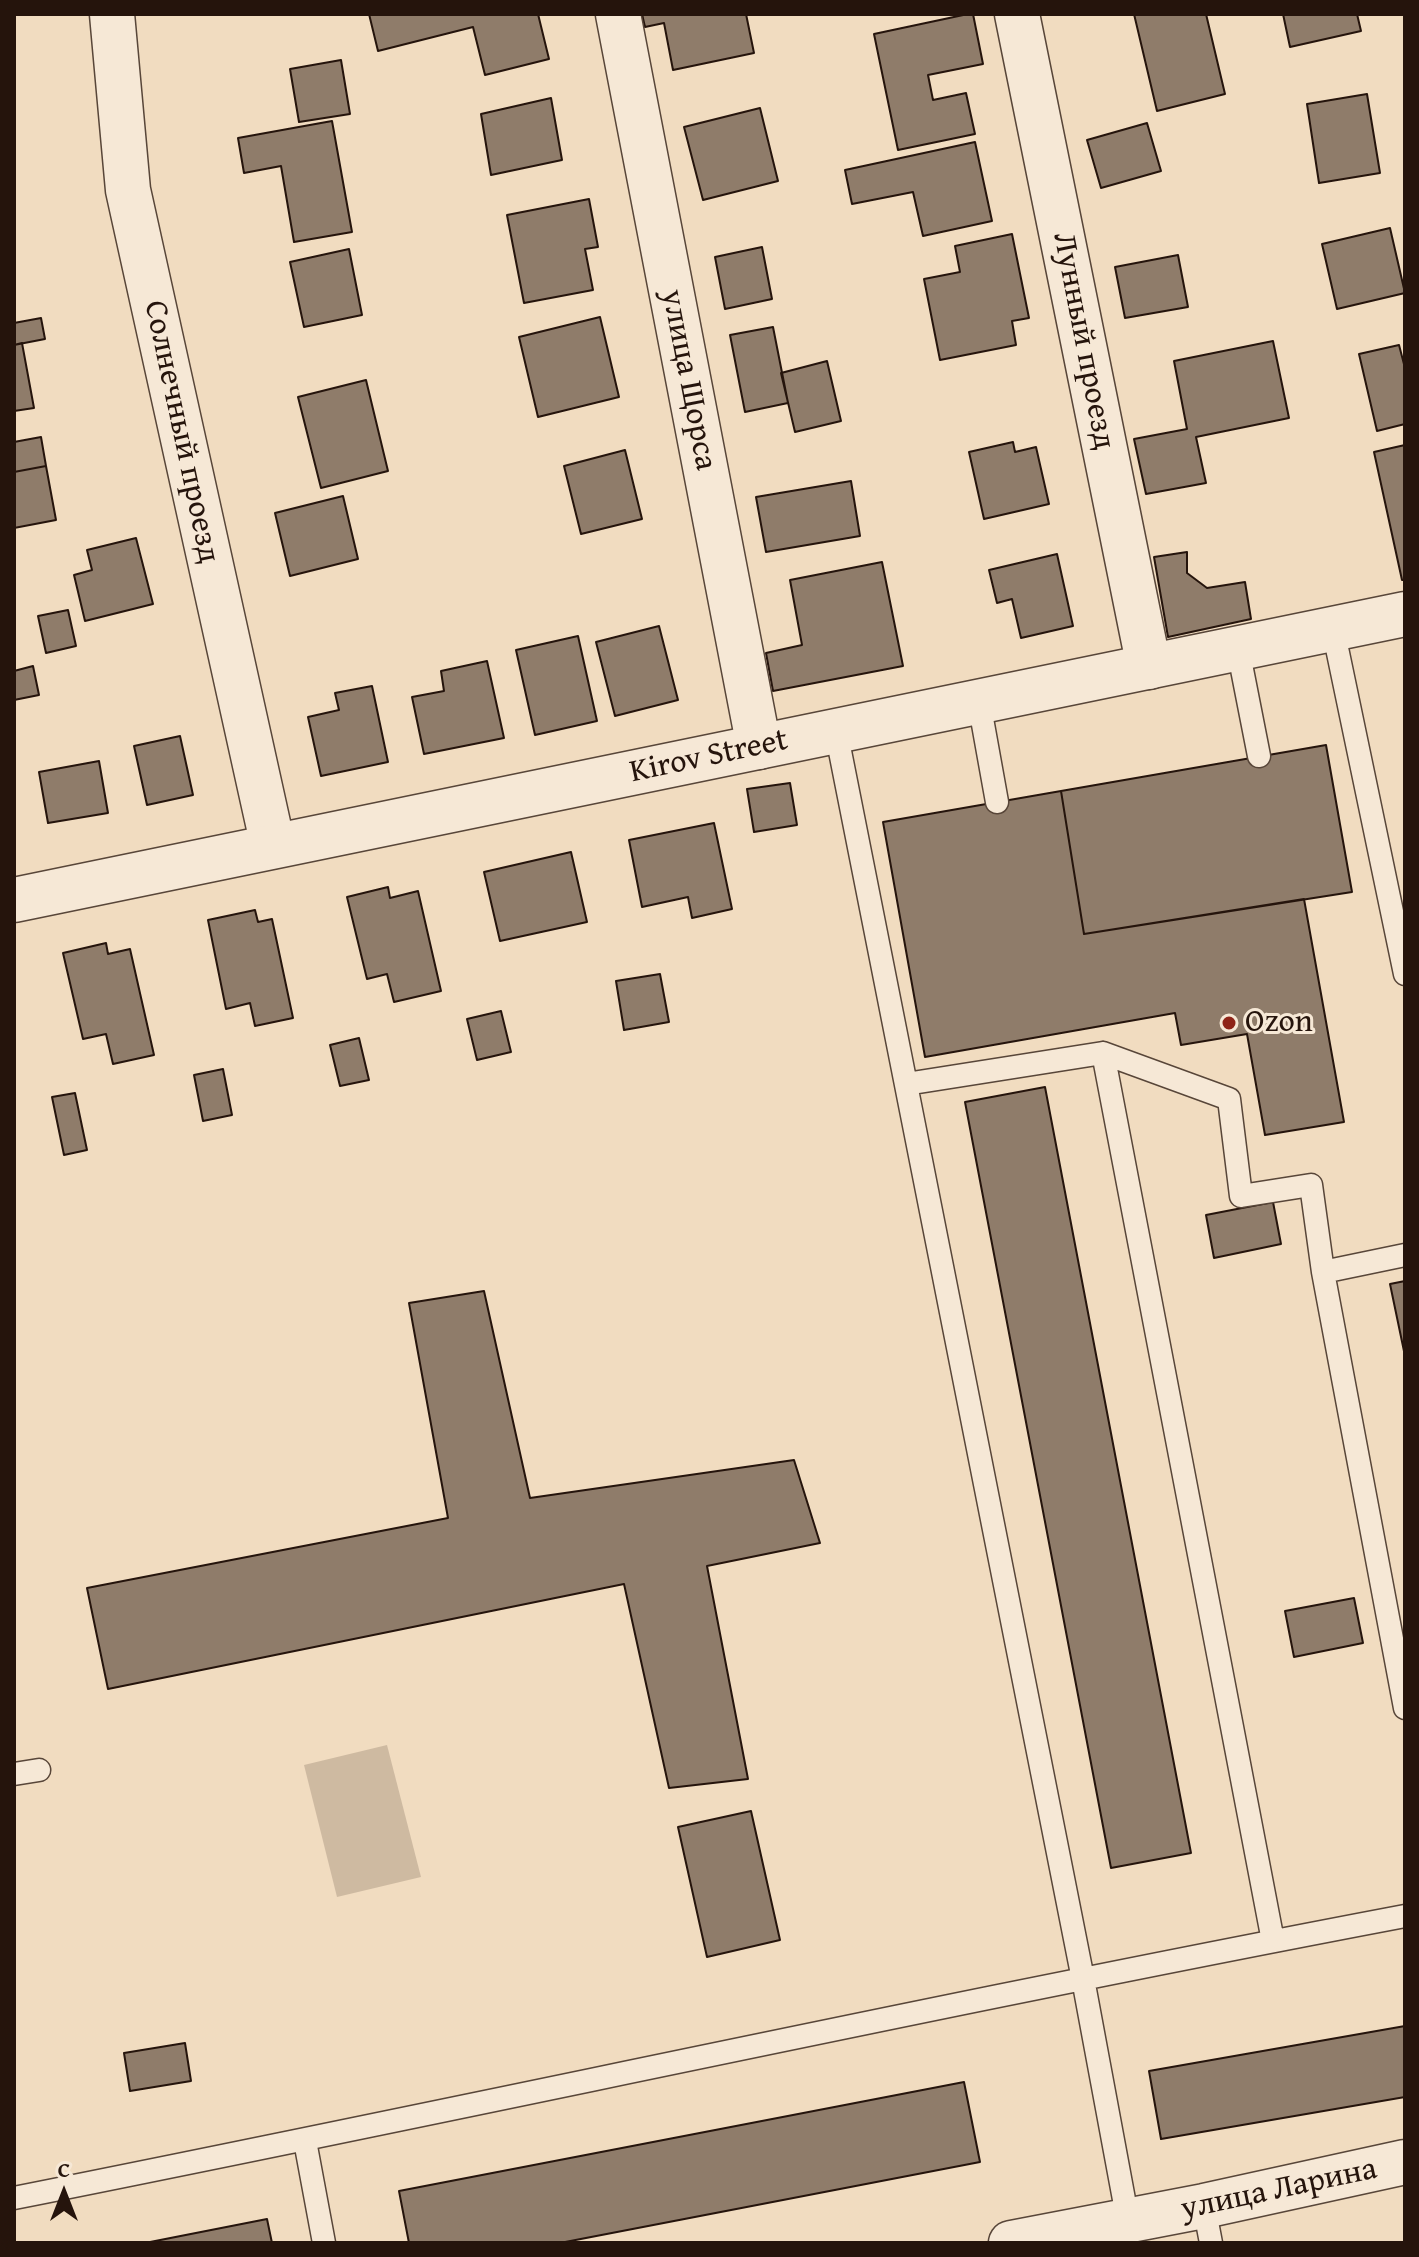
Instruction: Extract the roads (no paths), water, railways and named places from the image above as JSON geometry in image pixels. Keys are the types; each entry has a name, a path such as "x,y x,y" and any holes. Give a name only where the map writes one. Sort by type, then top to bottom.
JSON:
{"street":[{"name":"Солнечный проезд","path":"112,14 128,190 273,846"},
{"name":"улица Щорса","path":"618,14 759,747"},
{"name":"Лунный проезд","path":"1017,14 1149,667"},
{"name":"Kirov Street","path":"14,900 1405,614"},
{"name":"улица Ларина","path":"1011,2243 1128,2221 1208,2225 1405,2162"}],"lane":[{"path":"1333,629 1405,974"},
{"path":"1238,649 1259,756"},
{"path":"979,702 997,802"},
{"path":"836,731 1128,2221"},
{"path":"906,1084 1103,1053 1229,1099 1241,1196 1311,1185 1323,1272 1405,1708"},
{"path":"1103,1053 1273,1941"},
{"path":"1323,1272 1405,1255"},
{"path":"14,1774 39,1770"},
{"path":"14,2198 1405,1916"},
{"path":"305,2141 324,2243"}],"place":[{"name":"Ozon","path":"1229,1023"}]}
